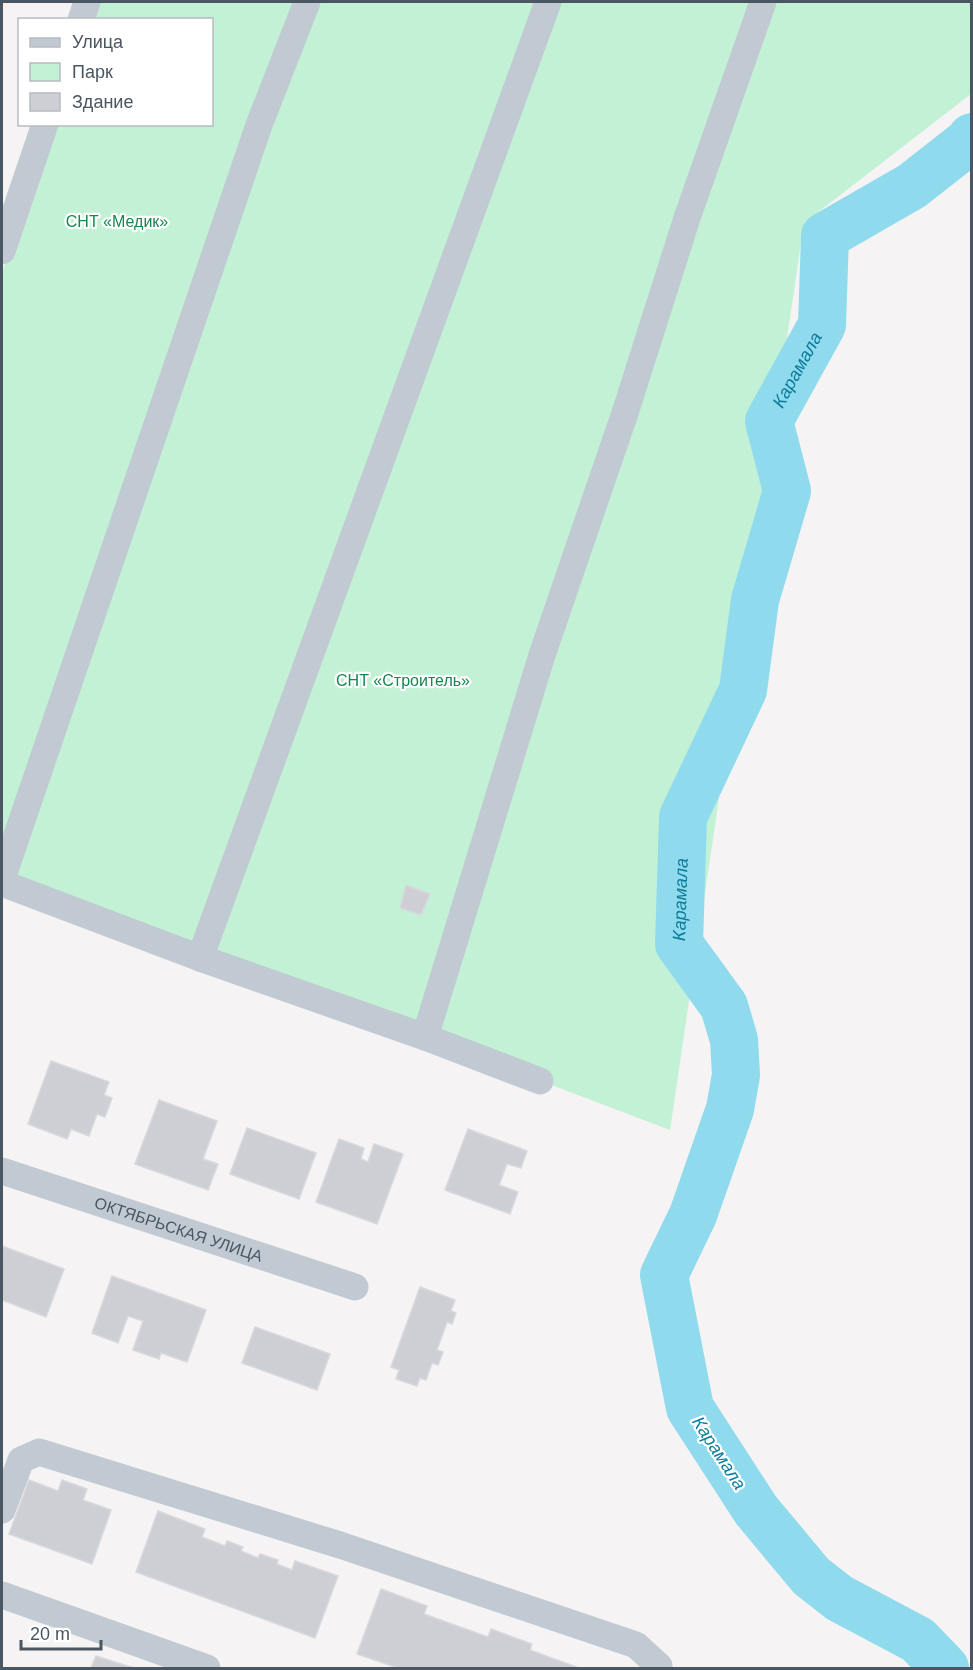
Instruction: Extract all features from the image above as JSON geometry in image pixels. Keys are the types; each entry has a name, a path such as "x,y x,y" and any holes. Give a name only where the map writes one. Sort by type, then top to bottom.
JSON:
{"street":[{"path":"82,18 87,2"},
{"path":"307,2 259,125 2,881 200,958 425,1037 540,1081"},
{"path":"200,958 548,2"},
{"path":"425,1037 542,656 625,413 687,218 763,2"},
{"path":"2,251 44,126"},
{"name":"ОКТЯБРЬСКАЯ УЛИЦА","path":"2,1172 355,1287"},
{"path":"2,1510 21,1460 39,1452 340,1545 636,1645 659,1668"},
{"path":"2,1595 207,1668"}],"green space":[{"name":"СНТ «Строитель»","path":"94,2 971,2 971,94 804,223 670,1130 425,1037 2,883 2,273 52,126 213,126 213,18 88,18"}],"building":[{"path":"406,885 430,894 421,915 400,908"},
{"path":"51,1061 109,1082 104,1095 112,1098 105,1117 97,1114 89,1136 71,1129 67,1139 28,1124"},
{"path":"159,1100 217,1121 203,1159 218,1164 208,1190 135,1164"},
{"path":"247,1128 316,1153 299,1199 230,1174"},
{"path":"468,1129 527,1151 521,1168 507,1164 499,1185 518,1192 510,1214 445,1190"},
{"path":"339,1139 364,1148 361,1159 368,1162 374,1144 403,1154 377,1224 316,1202"},
{"path":"2,1246 64,1269 46,1317 2,1300"},
{"path":"112,1276 206,1310 187,1362 161,1353 159,1359 133,1350 143,1321 128,1316 118,1343 92,1333"},
{"path":"420,1287 455,1300 451,1311 456,1313 452,1324 447,1322 437,1350 443,1352 438,1365 432,1363 426,1380 420,1378 417,1386 396,1379 399,1370 391,1367"},
{"path":"255,1327 330,1354 317,1390 242,1363"},
{"path":"29,1480 58,1491 62,1480 87,1489 83,1500 111,1510 92,1564 9,1534"},
{"path":"158,1511 205,1529 202,1537 225,1546 227,1541 243,1547 241,1551 258,1558 260,1554 278,1560 277,1564 292,1570 295,1561 338,1576 315,1638 136,1572"},
{"path":"381,1589 427,1606 424,1614 488,1637 491,1629 532,1644 530,1650 579,1668 398,1668 357,1654"},
{"path":"96,1656 134,1668 91,1668"}],"waterway":[{"name":"Карамала","path":"945,1668 918,1640 839,1598 811,1576 756,1510 690,1408 664,1275 693,1215 730,1109 736,1075 734,1040 724,1006 679,944 683,817 743,690 755,600 787,491 769,421 822,325 825,236 912,186 972,137"}],"park label":[{"name":"СНТ «Медик»","path":"117,221"}]}
